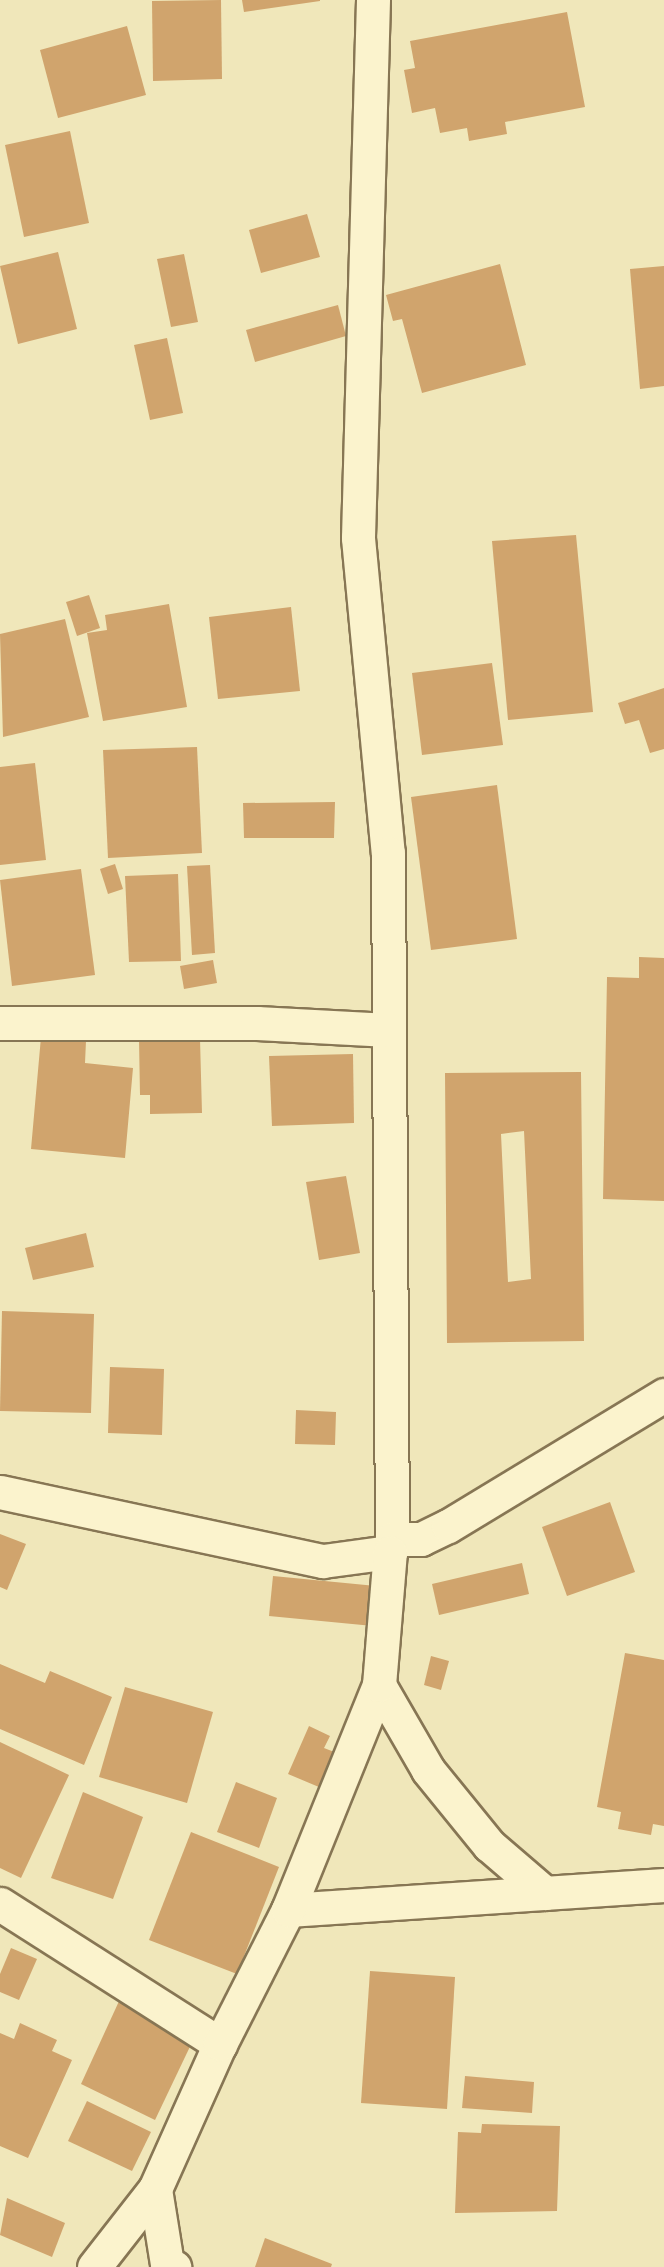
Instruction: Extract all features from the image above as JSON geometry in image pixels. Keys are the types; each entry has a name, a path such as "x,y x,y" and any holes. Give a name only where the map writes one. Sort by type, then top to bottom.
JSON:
{"street":[{"path":"94,2267 154,2189 220,2044 288,1910 379,1685 391,1545 388,853 358,538 373,0"},
{"path":"0,1023 257,1023 389,1030"},
{"path":"0,1492 323,1561 421,1539 448,1526 664,1395"},
{"path":"379,1685 428,1770 489,1845 545,1893"},
{"path":"288,1910 664,1885"},
{"path":"0,1904 220,2044"},
{"path":"154,2189 170,2266"}],"building":[{"path":"221,0 222,79 153,81 152,1"},
{"path":"242,0 320,0 320,1 244,12"},
{"path":"567,12 585,107 505,122 507,134 469,141 467,128 440,133 435,108 412,113 404,70 415,68 410,41"},
{"path":"127,26 146,95 58,118 40,50"},
{"path":"70,131 89,223 24,237 5,145"},
{"path":"307,214 320,257 261,273 249,230"},
{"path":"58,252 77,329 18,344 0,266"},
{"path":"184,254 198,322 171,327 157,259"},
{"path":"500,264 526,365 422,393 402,319 393,321 386,295"},
{"path":"664,266 664,386 640,389 630,269"},
{"path":"338,305 346,336 255,362 246,330"},
{"path":"167,338 183,413 150,420 134,345"},
{"path":"576,535 593,712 508,720 492,541"},
{"path":"89,595 100,628 77,636 66,602"},
{"path":"169,604 187,707 103,721 87,633 107,630 105,615"},
{"path":"291,607 300,691 218,699 209,617"},
{"path":"65,619 89,717 3,737 0,634"},
{"path":"492,663 503,745 422,755 412,673"},
{"path":"664,688 664,749 650,753 639,720 625,724 618,703"},
{"path":"197,747 202,853 108,858 103,750"},
{"path":"35,763 46,860 0,865 0,767"},
{"path":"497,785 517,939 431,950 411,797"},
{"path":"335,802 334,838 244,838 243,803"},
{"path":"115,864 123,889 108,894 100,869"},
{"path":"210,865 215,953 192,955 187,866"},
{"path":"81,869 95,975 12,986 0,880"},
{"path":"178,874 181,961 129,962 125,876"},
{"path":"639,957 664,958 664,1201 603,1199 607,977 639,978"},
{"path":"213,960 217,983 184,989 180,966"},
{"path":"41,1037 86,1041 85,1063 133,1068 125,1158 31,1149"},
{"path":"200,1039 202,1113 150,1114 150,1095 140,1095 139,1040"},
{"path":"353,1054 354,1123 272,1126 269,1056"},
{"path":"581,1072 584,1341 447,1343 445,1073","holes":["524,1131 531,1279 508,1282 501,1134"]},
{"path":"346,1176 360,1253 319,1260 306,1182"},
{"path":"86,1233 94,1267 33,1280 25,1248"},
{"path":"2,1311 94,1314 91,1413 0,1411"},
{"path":"110,1367 164,1369 162,1435 108,1433"},
{"path":"296,1410 336,1412 335,1445 295,1444"},
{"path":"610,1502 635,1572 567,1596 542,1527"},
{"path":"0,1534 26,1544 7,1590 0,1587"},
{"path":"522,1563 529,1594 439,1615 432,1584"},
{"path":"273,1576 376,1586 373,1626 269,1616"},
{"path":"625,1653 664,1660 664,1826 653,1824 651,1835 618,1829 621,1812 597,1807"},
{"path":"431,1656 449,1661 441,1690 424,1685"},
{"path":"0,1664 45,1683 50,1671 112,1697 84,1765 0,1729"},
{"path":"125,1687 213,1712 187,1803 99,1777"},
{"path":"309,1726 330,1736 324,1748 342,1755 326,1790 288,1774"},
{"path":"0,1742 69,1775 21,1878 0,1868"},
{"path":"236,1782 277,1798 259,1848 217,1832"},
{"path":"83,1792 143,1817 113,1899 51,1878"},
{"path":"191,1832 279,1867 237,1974 149,1940"},
{"path":"11,1948 37,1959 19,2000 0,1992 0,1974"},
{"path":"370,1971 455,1977 447,2109 361,2103"},
{"path":"120,1999 196,2034 155,2120 81,2084"},
{"path":"20,2023 57,2040 52,2051 72,2060 28,2158 0,2146 0,2033 14,2039"},
{"path":"465,2076 534,2082 532,2113 462,2108"},
{"path":"87,2101 151,2132 132,2171 68,2141"},
{"path":"482,2124 560,2126 557,2211 455,2213 458,2132 481,2133"},
{"path":"7,2198 65,2223 52,2257 0,2235"},
{"path":"265,2238 332,2264 331,2267 255,2267"}]}
